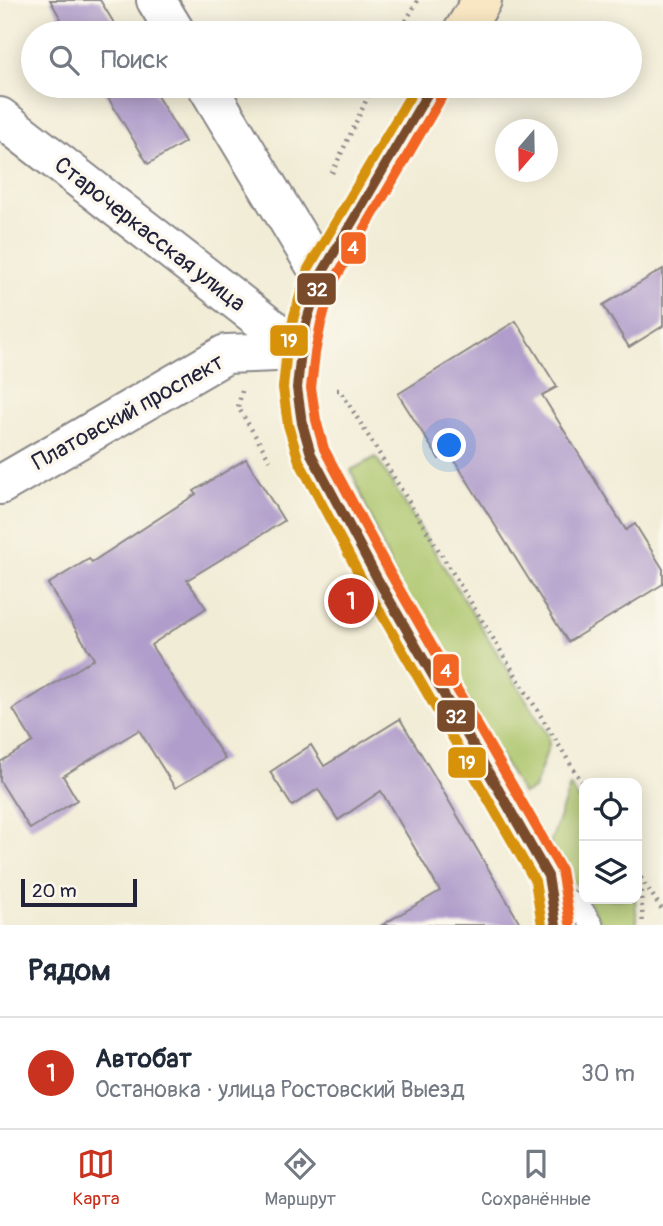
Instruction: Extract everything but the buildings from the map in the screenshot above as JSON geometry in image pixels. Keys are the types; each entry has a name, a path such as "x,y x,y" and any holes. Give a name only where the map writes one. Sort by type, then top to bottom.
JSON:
{"street":[{"path":"156,0 169,21"},
{"path":"469,21 482,0"},
{"path":"214,98 321,275"},
{"path":"425,98 321,275 307,320 299,370 302,423 310,454 378,580 548,876 556,925"},
{"name":"Старочеркасская улица","path":"0,117 299,370"},
{"name":"Платовский проспект","path":"0,485 226,354 299,370"}],"lane":[{"path":"549,887 583,911 592,925"}],"path":[{"path":"406,21 418,0"},
{"path":"299,370 340,390 579,778"},
{"path":"642,880 663,911"},
{"path":"641,904 643,925"}],"green space":[{"path":"376,457 548,735 549,745 534,789 523,794 398,583 351,470"},
{"path":"570,786 579,800 579,888 549,847"},
{"path":"590,904 635,904 637,925 602,925"}],"transit line":[{"name":"19","path":"409,98 308,269 287,349 283,388 288,425 299,461 366,587 535,881 542,925"},
{"name":"32","path":"425,98 321,275 301,351 297,388 302,423 311,454 378,580 548,876 556,925"},
{"name":"4","path":"441,98 334,281 315,353 311,388 316,420 324,449 390,573 561,870 570,923"}],"place":[{"name":"Автобат","path":"351,601"}]}
